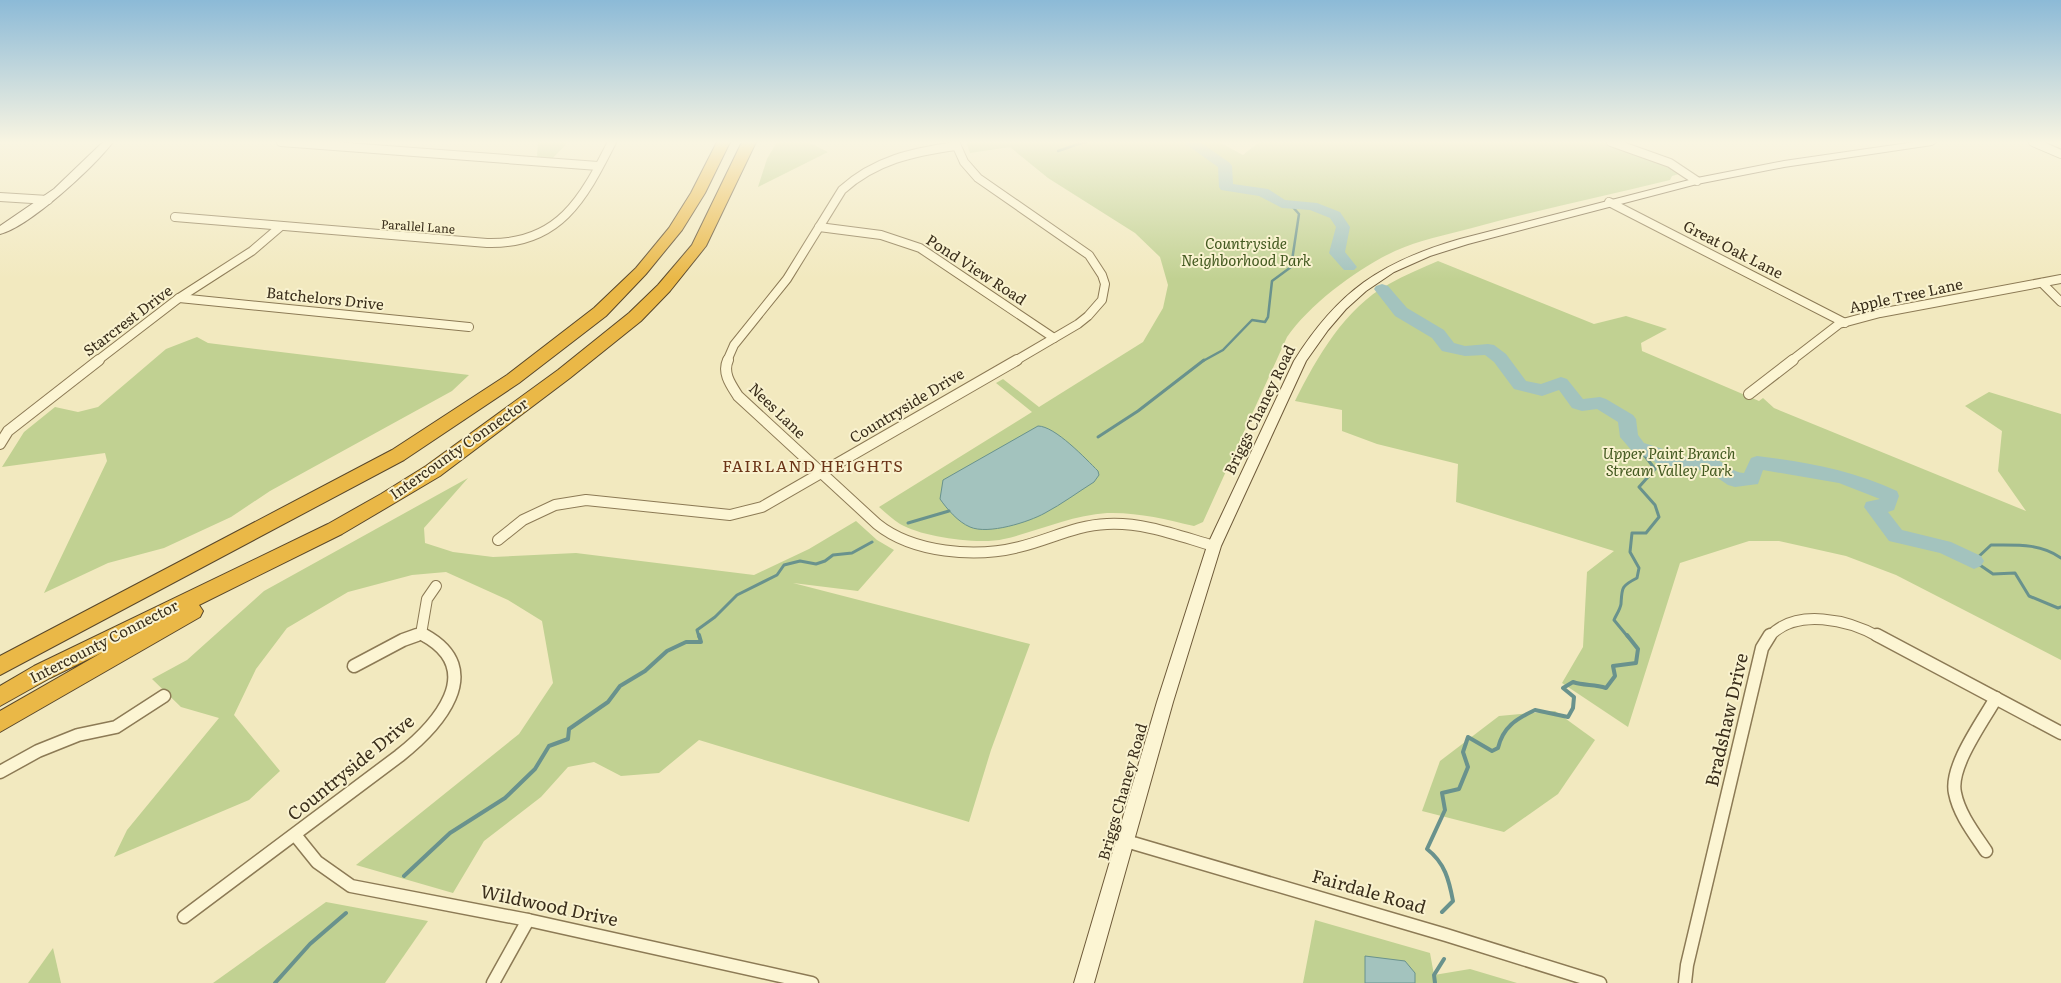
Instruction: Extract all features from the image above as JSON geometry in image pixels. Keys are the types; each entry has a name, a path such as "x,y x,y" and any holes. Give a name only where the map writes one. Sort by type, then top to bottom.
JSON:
{"highway":[{"name":"Intercounty Connector","path":"0,666 398,455 513,379 581,328 641,271 675,230 701,188"},
{"name":"Intercounty Connector","path":"0,697 42,672 335,529 388,500 433,471 564,374 635,317 664,288 699,246 728,188"},
{"path":"0,722 335,529"}],"main road":[{"path":"0,231 48,200 62,188"},
{"name":"Briggs Chaney Road","path":"1084,983 1165,702 1214,546 1300,360 1318,333 1342,306 1373,280 1420,256 1609,202 1668,188"}],"street":[{"name":"Parallel Lane","path":"175,217 487,243 518,242 546,232 561,220 585,188"},
{"name":"Nees Lane","path":"845,188 787,279 734,345 725,366 729,383 738,396 822,474 891,534 912,543 978,553 998,552 1070,530 1109,524 1147,526 1214,546"},
{"name":"Countryside Drive","path":"498,540 523,520 555,505 586,500 730,515 762,507 822,474 1078,324 1095,311 1103,297 1106,283 1102,269 1089,255 992,188"},
{"path":"0,197 48,200"},
{"name":"Great Oak Lane","path":"1609,202 1845,323"},
{"name":"Starcrest Drive","path":"1,439 40,405 179,298 252,251 280,227"},
{"name":"Pond View Road","path":"819,227 882,235 920,248 1054,338"},
{"name":"Apple Tree Lane","path":"1749,394 1838,324 1880,313 2061,279"},
{"path":"2042,283 2061,302"},
{"name":"Batchelors Drive","path":"179,298 469,327"},
{"path":"354,666 403,640 421,634 427,599 436,586"},
{"name":"Bradshaw Drive","path":"1685,983 1687,965 1762,648 1770,634 1789,623 1809,619 1841,622 1857,627 1903,648 2061,733"},
{"name":"Countryside Drive","path":"184,918 296,836 421,738 444,710 453,691 455,672 448,652 434,640 421,634"},
{"path":"0,772 38,751 78,735 116,727 164,696"},
{"path":"1986,851 1964,818 1953,787 1963,760 1996,698"},
{"name":"Wildwood Drive","path":"296,836 317,862 351,886 528,920 812,983"},
{"name":"Fairdale Road","path":"1126,841 1446,935 1600,983"},
{"path":"493,983 528,920"}],"green space":[{"name":"Countryside Neighborhood Park","path":"1064,188 1636,188 1521,215 1404,247 1366,267 1336,288 1308,312 1287,337 1203,522 1194,526 1140,515 1107,513 1068,520 1004,539 980,541 951,539 910,529 897,522 879,507 1032,412 996,383 1003,379 1039,407 1143,342 1163,308 1168,285 1160,257 1135,233"},
{"name":"Upper Paint Branch Stream Valley Park","path":"1438,261 1594,324 1626,316 1667,329 1641,343 1642,351 1759,401 1763,398 1774,408 2026,511 1998,471 2002,431 1965,406 1989,392 2061,414 2061,660 1896,575 1846,556 1779,541 1749,541 1680,563 1628,727 1562,683 1583,647 1587,572 1614,551 1456,502 1458,464 1377,444 1342,431 1342,410 1295,401 1323,351 1359,306 1389,284"},
{"path":"197,337 208,343 469,375 452,391 270,491 231,517 164,548 108,563 44,593 107,461 105,453 2,467 24,432 55,407 78,412 98,407 166,349"},
{"path":"468,478 424,528 425,543 453,552 493,557 576,553 754,575 809,549 856,521 877,540 894,550 858,591 793,583 1030,644 991,750 969,822 699,740 659,773 621,776 594,762 568,767 541,797 484,841 453,893 356,865 519,734 553,683 542,621 508,600 446,572 412,575 348,592 287,628 256,669 234,715 280,771 249,800 114,857 127,830 219,718 181,707 152,679 187,660 264,591"},
{"path":"1555,711 1595,740 1558,794 1504,832 1422,811 1440,761 1499,716"},
{"path":"326,902 428,921 385,983 213,983"},
{"path":"1315,920 1430,953 1434,975 1470,969 1517,983 1303,983"},
{"path":"53,948 61,983 28,983"}],"water":[{"path":"1038,426 1045,427 1061,437 1098,471 1099,475 1094,482 1045,513 1008,526 978,529 970,527 957,519 940,499 943,480"},
{"path":"1365,956 1405,961 1415,973 1415,983 1365,983"}],"waterway":[{"path":"1232,188 1263,192 1282,204 1312,206 1335,215 1343,227 1337,253 1349,267"},
{"path":"1203,361 1223,350 1252,320 1265,322 1268,317 1272,281 1291,267 1299,214 1291,205"},
{"path":"1382,289 1401,312 1438,334 1448,347 1465,351 1488,349 1500,358 1520,385 1542,390 1561,383 1567,388 1578,404 1600,403 1627,419 1629,437 1638,447 1657,454 1669,464 1709,463 1735,480 1751,479 1757,463 1825,473 1857,482 1890,496 1887,505 1873,507 1896,536 1944,547 1974,561"},
{"path":"1098,437 1138,411 1204,360"},
{"path":"1628,637 1614,620 1620,606 1623,588 1637,578 1639,568 1630,552 1632,533 1646,533 1659,517 1655,505 1639,487 1655,469 1638,447"},
{"path":"908,523 949,511"},
{"path":"699,637 697,630 715,617 737,595 777,575 784,565 800,561 816,564 825,561 833,555 852,553 872,542"},
{"path":"2061,558 2036,547 1991,545 1974,561 1993,574 2015,573 2029,596 2058,608 2061,607"},
{"path":"404,876 450,833 505,798 535,769 549,746 568,739 569,729 608,702 620,686 645,671 667,651 686,642 701,642 699,635"},
{"path":"1442,912 1453,901 1450,886 1442,866 1427,849 1445,810 1442,793 1459,789 1468,767 1463,752 1468,737 1492,751 1498,748 1503,734 1511,724 1535,710 1568,717 1573,708 1574,697 1563,688 1573,682 1606,688 1615,676 1613,666 1636,663 1638,649 1627,635"},
{"path":"275,983 310,944 346,913"},
{"path":"1435,983 1434,975 1444,959"}],"district":[{"name":"FAIRLAND HEIGHTS","path":"813,466"}]}
